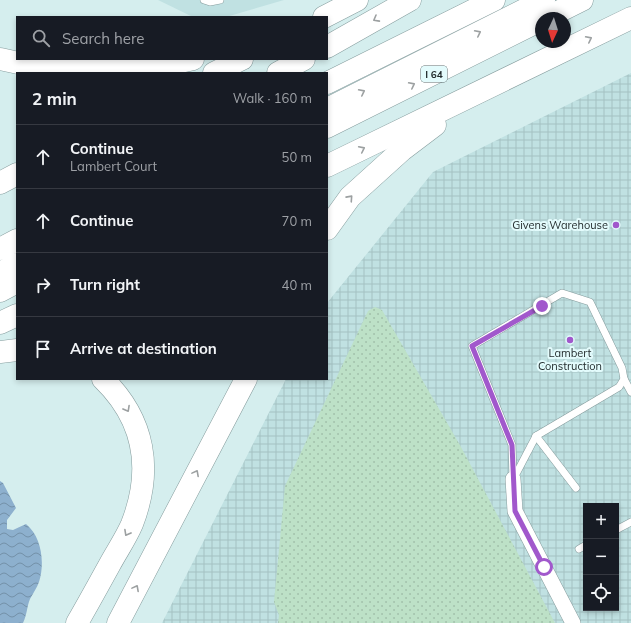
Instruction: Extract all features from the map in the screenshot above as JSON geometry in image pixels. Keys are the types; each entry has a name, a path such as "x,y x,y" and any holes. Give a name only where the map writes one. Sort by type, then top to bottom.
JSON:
{"highway":[{"path":"328,46 410,0"},
{"path":"320,72 466,0"},
{"path":"328,83 494,0"},
{"path":"328,108 544,0"},
{"path":"558,12 582,0"},
{"path":"317,16 352,2"},
{"path":"326,16 352,2"},
{"path":"328,166 542,63 631,18"},
{"name":"I 64","path":"328,126 535,23"},
{"path":"0,59 51,68 83,70 146,69 188,60"},
{"path":"216,72 240,60"},
{"path":"280,72 302,60"},
{"path":"328,228 350,197 402,150 452,113 542,63"},
{"path":"0,183 16,175"},
{"path":"0,233 16,225"},
{"path":"0,249 16,241"},
{"path":"0,273 16,265"},
{"path":"0,291 16,283"},
{"path":"0,323 16,315"},
{"path":"0,352 16,350"},
{"path":"77,623 131,526 139,505 142,487 142,453 138,432 123,402 104,380"},
{"path":"118,623 245,380"}],"street":[{"path":"513,479 515,511 573,623"}],"lane":[{"path":"204,0 210,2 220,0"},
{"path":"513,479 512,445 472,346 562,293 590,302 622,368 624,379 631,392"},
{"path":"513,479 536,436 619,387 624,379"},
{"path":"536,436 576,488"},
{"path":"619,528 631,522"},
{"path":"579,549 583,547"}],"shaded area":[{"path":"158,0 284,0 229,16 191,16"},
{"path":"631,73 631,623 162,623 285,380 328,380 328,302 433,172"}],"green space":[{"path":"375,307 382,310 461,447 555,623 278,623 279,615 274,602 285,486 368,311"}],"water":[{"path":"0,481 3,483 16,508 7,520 7,529 13,530 26,524 36,536 41,551 41,575 30,599 23,623 0,623"}],"place":[{"name":"Givens Warehouse","path":"616,225"},
{"name":"Lambert Construction","path":"570,340"}],"route":[{"path":"542,306 472,346 512,445 515,511 544,567"}]}
